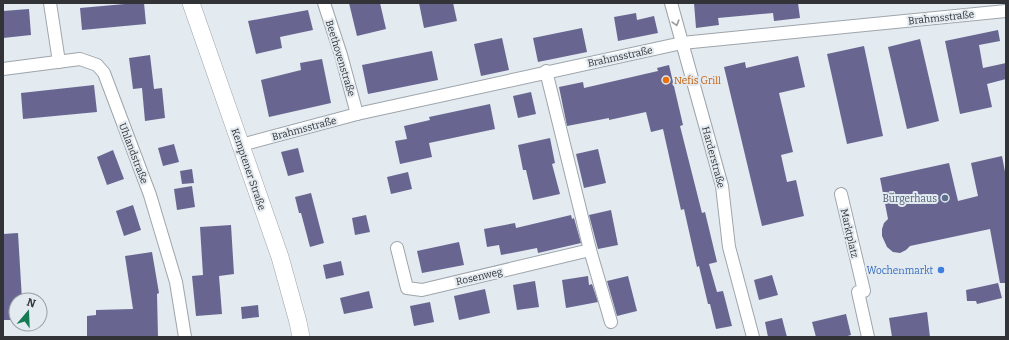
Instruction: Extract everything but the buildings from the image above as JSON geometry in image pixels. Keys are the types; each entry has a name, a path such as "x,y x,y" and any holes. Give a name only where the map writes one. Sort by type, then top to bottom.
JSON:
{"main road":[{"name":"Kemptener Straße","path":"191,3 280,258 301,337"}],"street":[{"path":"50,3 59,62"},
{"name":"Beethovenstraße","path":"324,3 341,55 357,114"},
{"name":"Harderstraße","path":"670,3 722,186 729,247 753,337"},
{"name":"Brahmsstraße","path":"241,145 357,114 682,42 1006,11"},
{"name":"Uhlandstraße","path":"3,69 80,59 97,65 104,73 150,195 176,282 185,337"},
{"path":"546,71 590,250 611,322"},
{"name":"Marktplatz","path":"841,194 864,291 858,292 868,337"},
{"name":"Rosenweg","path":"397,248 407,288 422,290 590,250"}],"place":[{"name":"Nefis Grill","path":"666,80"},
{"name":"Bürgerhaus","path":"945,198"},
{"name":"Wochenmarkt","path":"941,270"}]}
